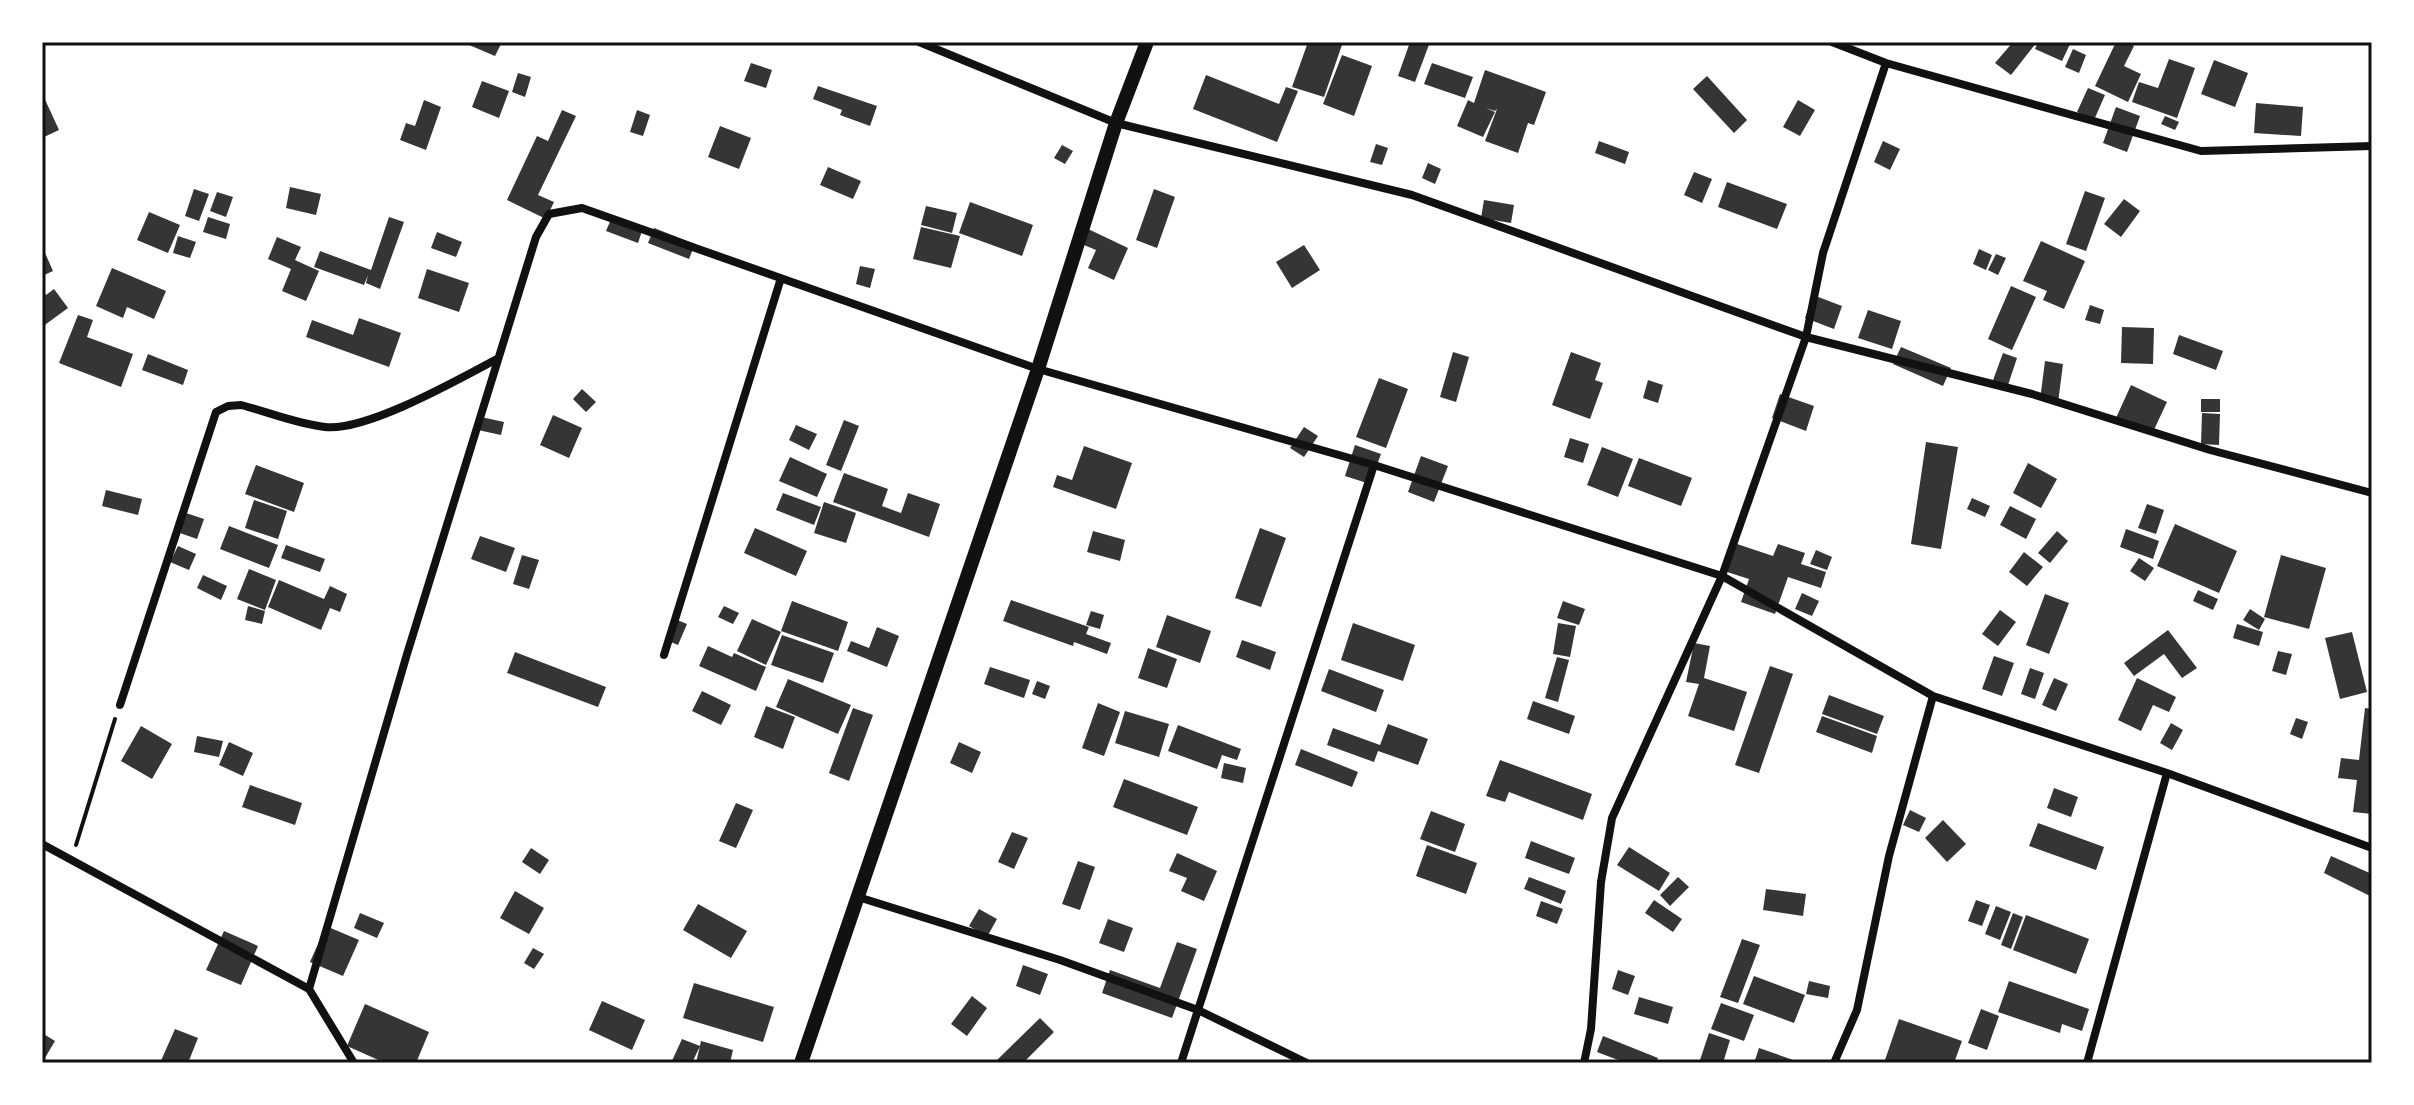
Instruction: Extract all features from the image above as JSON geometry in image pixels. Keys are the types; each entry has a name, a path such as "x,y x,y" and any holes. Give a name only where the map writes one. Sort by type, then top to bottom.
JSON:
{"street":[{"path":"919,42 1116,123 1412,195 1806,337 2032,394 2210,450 2372,493"},
{"path":"801,1063 1038,369 1116,123 1147,42"},
{"path":"1832,42 1886,63 2201,151 2372,146"},
{"path":"1584,1063 1591,1029 1601,882 1612,818 1722,576 1806,337 1823,253 1886,63"},
{"path":"309,989 411,639 536,237 549,214 582,208 1038,369 1374,465 1722,576 1933,696 2167,773 2372,848"},
{"path":"664,655 781,278"},
{"path":"120,705 216,412 228,406 241,405 326,428 351,425 402,407 497,359"},
{"path":"1181,1063 1374,465"},
{"path":"1834,1063 1857,1010 1889,856 1933,696"},
{"path":"2087,1063 2167,773"},
{"path":"42,844 309,989 354,1063"},
{"path":"858,897 1060,960 1198,1010 1307,1063"}],"path":[{"path":"72,859 120,705"}],"building":[{"path":"462,42 502,42 495,56"},
{"path":"1308,42 1343,42 1324,97 1292,87"},
{"path":"1410,42 1430,42 1415,82 1398,76"},
{"path":"2013,42 2037,42 2011,75 1995,63"},
{"path":"2038,42 2071,42 2062,61 2035,49"},
{"path":"2116,42 2134,46 2124,66 2141,74 2128,102 2095,86"},
{"path":"2073,49 2086,55 2079,73 2065,67"},
{"path":"1342,55 1372,66 1354,116 1323,104"},
{"path":"2169,59 2195,68 2177,118 2132,102 2139,82 2158,88"},
{"path":"2214,60 2248,73 2235,107 2201,94"},
{"path":"751,63 772,70 766,88 744,81"},
{"path":"1432,63 1473,77 1465,98 1424,84"},
{"path":"1485,70 1546,92 1534,125 1528,123 1518,153 1485,141 1497,109 1486,108 1495,112 1483,137 1457,126 1468,100 1474,103"},
{"path":"518,73 531,77 525,97 512,92"},
{"path":"1206,75 1279,104 1286,87 1298,91 1277,142 1193,109"},
{"path":"1707,76 1747,120 1734,133 1693,89"},
{"path":"482,81 509,91 499,118 472,107"},
{"path":"818,86 877,106 870,126 840,115 842,110 813,99"},
{"path":"2088,88 2105,95 2094,120 2077,112"},
{"path":"42,93 59,130 42,138"},
{"path":"424,100 441,107 426,150 400,140 406,123 415,126"},
{"path":"1798,100 1815,110 1800,136 1783,127"},
{"path":"2256,103 2303,107 2301,136 2254,133"},
{"path":"2116,107 2140,116 2127,152 2103,143"},
{"path":"562,110 576,116 538,195 554,202 546,219 507,200 537,136 548,141"},
{"path":"637,110 650,115 643,136 630,132"},
{"path":"2165,116 2179,122 2175,130 2161,124"},
{"path":"720,126 751,138 739,169 708,157"},
{"path":"1599,141 1629,152 1625,164 1595,153"},
{"path":"1883,141 1900,149 1890,170 1874,162"},
{"path":"1376,144 1388,148 1382,165 1370,162"},
{"path":"1062,145 1073,151 1065,164 1054,158"},
{"path":"1428,163 1441,169 1435,184 1422,178"},
{"path":"828,167 861,181 853,199 820,185"},
{"path":"1694,172 1712,179 1702,203 1684,195"},
{"path":"1727,182 1787,204 1777,229 1718,207"},
{"path":"290,187 321,194 316,215 286,208"},
{"path":"194,189 209,194 199,221 185,216"},
{"path":"1154,189 1175,197 1157,248 1136,240"},
{"path":"2085,191 2105,198 2086,251 2066,244"},
{"path":"217,192 233,197 226,217 210,211"},
{"path":"2124,199 2140,211 2121,237 2104,224"},
{"path":"1484,200 1514,205 1511,223 1481,218"},
{"path":"970,202 1033,225 1022,256 959,233"},
{"path":"926,206 957,213 952,233 921,225"},
{"path":"149,212 180,225 168,253 137,240"},
{"path":"208,217 230,224 226,239 203,232"},
{"path":"389,217 404,222 380,289 366,283 368,275 364,285 314,267 320,251 371,270"},
{"path":"612,217 643,228 638,243 606,231"},
{"path":"921,227 960,236 951,268 913,259"},
{"path":"654,228 695,244 689,259 648,243"},
{"path":"1086,228 1128,248 1114,280 1088,268 1096,250 1079,243"},
{"path":"437,232 462,242 456,257 431,248"},
{"path":"178,236 196,242 190,258 173,253"},
{"path":"277,237 301,247 295,260 319,271 306,301 282,291 291,269 268,259"},
{"path":"2041,241 2085,261 2064,309 2043,300 2047,291 2023,281"},
{"path":"1304,245 1320,270 1292,288 1276,262"},
{"path":"42,246 53,271 42,276"},
{"path":"1979,249 1992,255 1986,270 1973,264"},
{"path":"1996,254 2006,258 1998,275 1988,270"},
{"path":"860,266 875,269 870,288 856,284"},
{"path":"112,268 166,291 154,319 127,307 123,318 96,306"},
{"path":"427,269 469,283 459,312 418,298"},
{"path":"2011,286 2036,297 2012,350 1988,339"},
{"path":"42,289 46,295 54,289 68,308 42,327"},
{"path":"1813,295 1842,306 1834,329 1805,318"},
{"path":"2090,305 2104,310 2100,324 2085,320"},
{"path":"1868,310 1901,321 1892,349 1858,338"},
{"path":"78,315 93,320 87,337 133,354 121,387 59,363"},
{"path":"359,318 401,333 389,367 306,337 312,320 353,335"},
{"path":"2122,327 2154,328 2153,364 2121,363"},
{"path":"2179,335 2223,351 2216,370 2173,354"},
{"path":"1901,347 1951,368 1943,386 1893,364"},
{"path":"1453,352 1469,357 1456,402 1440,397"},
{"path":"1571,352 1601,363 1595,380 1603,383 1590,419 1552,405"},
{"path":"2003,353 2017,358 2007,388 1992,383"},
{"path":"148,354 188,370 183,385 142,370"},
{"path":"2045,361 2063,364 2058,403 2040,400"},
{"path":"1379,378 1408,389 1386,448 1356,437"},
{"path":"1648,380 1663,385 1658,403 1643,398"},
{"path":"2131,385 2167,402 2152,434 2116,418"},
{"path":"582,389 596,402 586,412 573,399"},
{"path":"1780,394 1814,406 1806,431 1772,418"},
{"path":"2201,399 2220,399 2220,412 2201,412"},
{"path":"2202,413 2220,414 2219,445 2201,444"},
{"path":"553,415 582,428 569,458 540,445"},
{"path":"481,417 504,422 501,435 478,430"},
{"path":"844,420 859,426 841,471 826,465"},
{"path":"796,425 817,434 809,450 789,440"},
{"path":"1304,427 1318,436 1304,457 1290,448"},
{"path":"1570,438 1589,444 1583,463 1564,457"},
{"path":"1926,442 1958,447 1941,549 1911,544"},
{"path":"1355,445 1381,454 1370,484 1345,476"},
{"path":"1084,446 1132,463 1116,509 1053,487 1057,475 1072,480"},
{"path":"1602,447 1633,459 1618,497 1587,485"},
{"path":"1421,456 1448,466 1434,502 1408,492"},
{"path":"790,457 827,474 817,497 779,481"},
{"path":"1639,458 1692,478 1681,506 1628,486"},
{"path":"2028,463 2057,479 2041,508 2013,493"},
{"path":"256,465 304,483 294,512 245,494"},
{"path":"844,473 888,489 882,506 901,513 908,493 940,504 929,537 833,502"},
{"path":"106,490 142,499 138,515 102,506"},
{"path":"783,493 821,507 814,525 776,510"},
{"path":"1972,498 1990,506 1985,517 1967,509"},
{"path":"254,500 287,511 278,539 245,528"},
{"path":"824,502 856,513 846,543 814,533"},
{"path":"2147,504 2164,510 2156,534 2138,528"},
{"path":"2010,506 2036,519 2026,539 2000,525"},
{"path":"186,513 204,519 197,539 180,533"},
{"path":"2175,524 2237,551 2219,593 2157,566"},
{"path":"229,526 278,545 269,568 220,549"},
{"path":"755,528 807,551 796,576 744,553"},
{"path":"1260,528 1286,538 1261,607 1235,598"},
{"path":"2126,529 2159,541 2153,559 2120,547"},
{"path":"1093,531 1125,540 1120,561 1087,552"},
{"path":"2057,531 2068,541 2050,563 2038,553"},
{"path":"480,536 515,548 506,572 471,559"},
{"path":"1737,544 1773,556 1778,544 1805,553 1801,564 1826,572 1821,588 1788,577 1775,614 1741,602 1749,579 1727,572"},
{"path":"286,545 325,559 320,572 281,558"},
{"path":"178,546 196,554 189,570 170,562"},
{"path":"1816,550 1832,557 1827,570 1810,564"},
{"path":"2024,552 2043,567 2027,586 2009,572"},
{"path":"522,555 539,560 529,589 513,584"},
{"path":"2281,555 2326,568 2309,629 2264,617"},
{"path":"2139,558 2154,568 2145,581 2130,571"},
{"path":"249,569 276,580 265,610 237,599"},
{"path":"203,575 227,586 221,600 197,588"},
{"path":"279,580 324,599 330,586 347,594 340,612 330,608 321,630 268,607"},
{"path":"2198,590 2218,599 2213,610 2193,601"},
{"path":"1802,593 1819,601 1812,616 1795,609"},
{"path":"2045,594 2069,603 2049,654 2026,645"},
{"path":"1011,600 1089,627 1086,634 1111,643 1107,654 1074,642 1073,646 1003,621"},
{"path":"792,601 848,622 838,651 781,631"},
{"path":"1563,601 1585,609 1579,625 1557,618"},
{"path":"248,606 265,611 262,624 245,620"},
{"path":"724,606 739,613 733,624 718,617"},
{"path":"2250,609 2265,619 2259,630 2243,620"},
{"path":"2000,610 2016,622 1998,646 1982,634"},
{"path":"1091,611 1104,615 1100,629 1086,625"},
{"path":"1167,615 1211,631 1200,663 1156,647"},
{"path":"675,619 687,624 678,645 666,640"},
{"path":"752,619 781,632 766,665 737,651"},
{"path":"1353,623 1415,645 1403,681 1341,660"},
{"path":"1558,623 1576,626 1570,657 1553,654"},
{"path":"2237,624 2263,632 2259,646 2233,638"},
{"path":"877,627 899,636 887,667 847,651 851,641 869,648"},
{"path":"2168,630 2197,668 2182,678 2164,654 2134,676 2124,663"},
{"path":"2352,632 2367,692 2340,699 2325,638"},
{"path":"782,635 834,653 823,683 771,665"},
{"path":"1242,640 1276,652 1270,670 1236,657"},
{"path":"1694,643 1710,646 1704,678 1747,692 1734,731 1688,716 1699,684 1686,682"},
{"path":"708,646 766,667 756,691 699,666"},
{"path":"1148,648 1177,659 1167,688 1138,678"},
{"path":"2278,651 2292,654 2286,675 2272,671"},
{"path":"515,652 606,687 598,707 507,673"},
{"path":"1994,656 2014,663 2002,696 1982,689"},
{"path":"1557,657 1569,660 1558,702 1545,698"},
{"path":"1770,666 1793,674 1759,773 1735,765"},
{"path":"990,667 1030,680 1024,698 984,684"},
{"path":"2030,668 2044,673 2035,699 2021,694"},
{"path":"1329,669 1384,690 1376,712 1321,691"},
{"path":"2054,678 2068,684 2056,711 2042,705"},
{"path":"2137,678 2176,697 2169,712 2153,705 2141,731 2118,720"},
{"path":"788,679 851,705 838,734 776,707"},
{"path":"1037,681 1050,686 1045,699 1032,694"},
{"path":"702,691 731,705 721,725 692,711"},
{"path":"1829,695 1884,716 1877,734 1822,714"},
{"path":"1533,701 1575,716 1569,734 1527,719"},
{"path":"1098,703 1120,712 1104,756 1082,748"},
{"path":"766,706 795,717 783,749 754,737"},
{"path":"853,708 873,715 849,781 829,773"},
{"path":"2365,708 2372,709 2372,814 2353,812 2357,780 2338,778 2341,758 2359,760"},
{"path":"1125,711 1169,724 1159,757 1115,743"},
{"path":"1822,716 1877,736 1872,753 1816,732"},
{"path":"2296,718 2308,722 2302,739 2290,734"},
{"path":"2171,723 2183,730 2172,750 2160,743"},
{"path":"1388,724 1428,739 1418,765 1378,751 1374,762 1327,745 1333,728 1380,745"},
{"path":"1178,725 1241,749 1237,760 1222,755 1217,769 1168,751"},
{"path":"141,726 172,744 152,779 121,761"},
{"path":"197,736 223,741 219,757 194,752"},
{"path":"229,742 253,753 243,776 219,765"},
{"path":"959,742 981,752 972,773 950,763"},
{"path":"1301,749 1358,772 1352,787 1295,765"},
{"path":"1500,760 1592,794 1583,820 1509,792 1505,802 1486,796"},
{"path":"1224,763 1246,768 1243,783 1221,778"},
{"path":"1124,779 1198,807 1187,835 1113,807"},
{"path":"250,785 302,803 295,825 242,807"},
{"path":"2054,788 2078,797 2071,817 2047,808"},
{"path":"736,803 753,810 736,848 719,841"},
{"path":"1910,810 1926,818 1919,832 1903,825"},
{"path":"1431,811 1465,824 1455,852 1420,839"},
{"path":"1943,820 1966,844 1947,862 1925,838"},
{"path":"2038,823 2104,847 2096,870 2029,846"},
{"path":"1012,832 1028,838 1014,869 998,862"},
{"path":"1531,841 1575,858 1569,874 1525,858"},
{"path":"1427,845 1477,863 1466,894 1416,876"},
{"path":"1629,847 1670,873 1659,891 1617,865"},
{"path":"531,848 549,860 540,874 522,862"},
{"path":"1177,853 1217,871 1204,901 1181,891 1187,878 1169,871"},
{"path":"2331,856 2372,874 2372,897 2324,873"},
{"path":"1078,861 1095,867 1080,910 1062,904"},
{"path":"1529,877 1566,891 1561,904 1524,889"},
{"path":"1678,877 1689,887 1670,906 1660,895"},
{"path":"1766,889 1806,894 1803,916 1763,910"},
{"path":"515,891 544,908 529,934 500,918"},
{"path":"1654,900 1682,919 1673,932 1645,913"},
{"path":"1976,900 1990,905 1982,926 1968,921"},
{"path":"1541,901 1563,909 1557,924 1536,916"},
{"path":"698,904 747,931 731,958 683,930"},
{"path":"1996,906 2011,912 2000,940 1985,934"},
{"path":"979,909 997,919 987,937 969,926"},
{"path":"360,913 384,923 377,938 354,928"},
{"path":"2013,913 2023,917 2011,949 2001,945"},
{"path":"2026,915 2089,939 2076,974 2013,950"},
{"path":"1108,919 1133,928 1124,952 1099,943"},
{"path":"326,926 359,940 343,976 310,962"},
{"path":"224,931 258,946 241,985 206,970"},
{"path":"1742,939 1760,945 1738,1003 1720,997"},
{"path":"1177,942 1197,949 1172,1018 1102,993 1110,970 1160,988"},
{"path":"533,948 544,954 534,969 524,963"},
{"path":"1023,965 1048,974 1040,995 1016,986"},
{"path":"1618,970 1635,976 1628,995 1612,989"},
{"path":"1754,976 1805,995 1794,1023 1743,1004"},
{"path":"1809,981 1830,986 1828,998 1806,994"},
{"path":"2009,981 2089,1009 2082,1031 2062,1024 2060,1033 1998,1012"},
{"path":"694,983 774,1007 763,1042 683,1018"},
{"path":"972,996 987,1008 967,1036 951,1024"},
{"path":"1639,997 1673,1007 1668,1024 1634,1014"},
{"path":"602,1001 645,1020 632,1050 589,1030"},
{"path":"1721,1003 1754,1015 1744,1041 1711,1029"},
{"path":"365,1004 429,1032 416,1063 385,1063 347,1046"},
{"path":"1981,1009 1999,1016 1987,1050 1968,1043"},
{"path":"1040,1018 1054,1032 1023,1063 994,1063"},
{"path":"1899,1019 1962,1041 1954,1063 1884,1063"},
{"path":"175,1029 198,1038 188,1063 160,1063"},
{"path":"42,1033 55,1041 42,1063"},
{"path":"1709,1033 1730,1040 1723,1063 1699,1063"},
{"path":"1603,1036 1658,1058 1656,1063 1626,1063 1597,1052"},
{"path":"682,1039 700,1046 692,1063 671,1063"},
{"path":"701,1041 733,1050 730,1063 696,1063"},
{"path":"1759,1048 1802,1063 1754,1063"}]}
